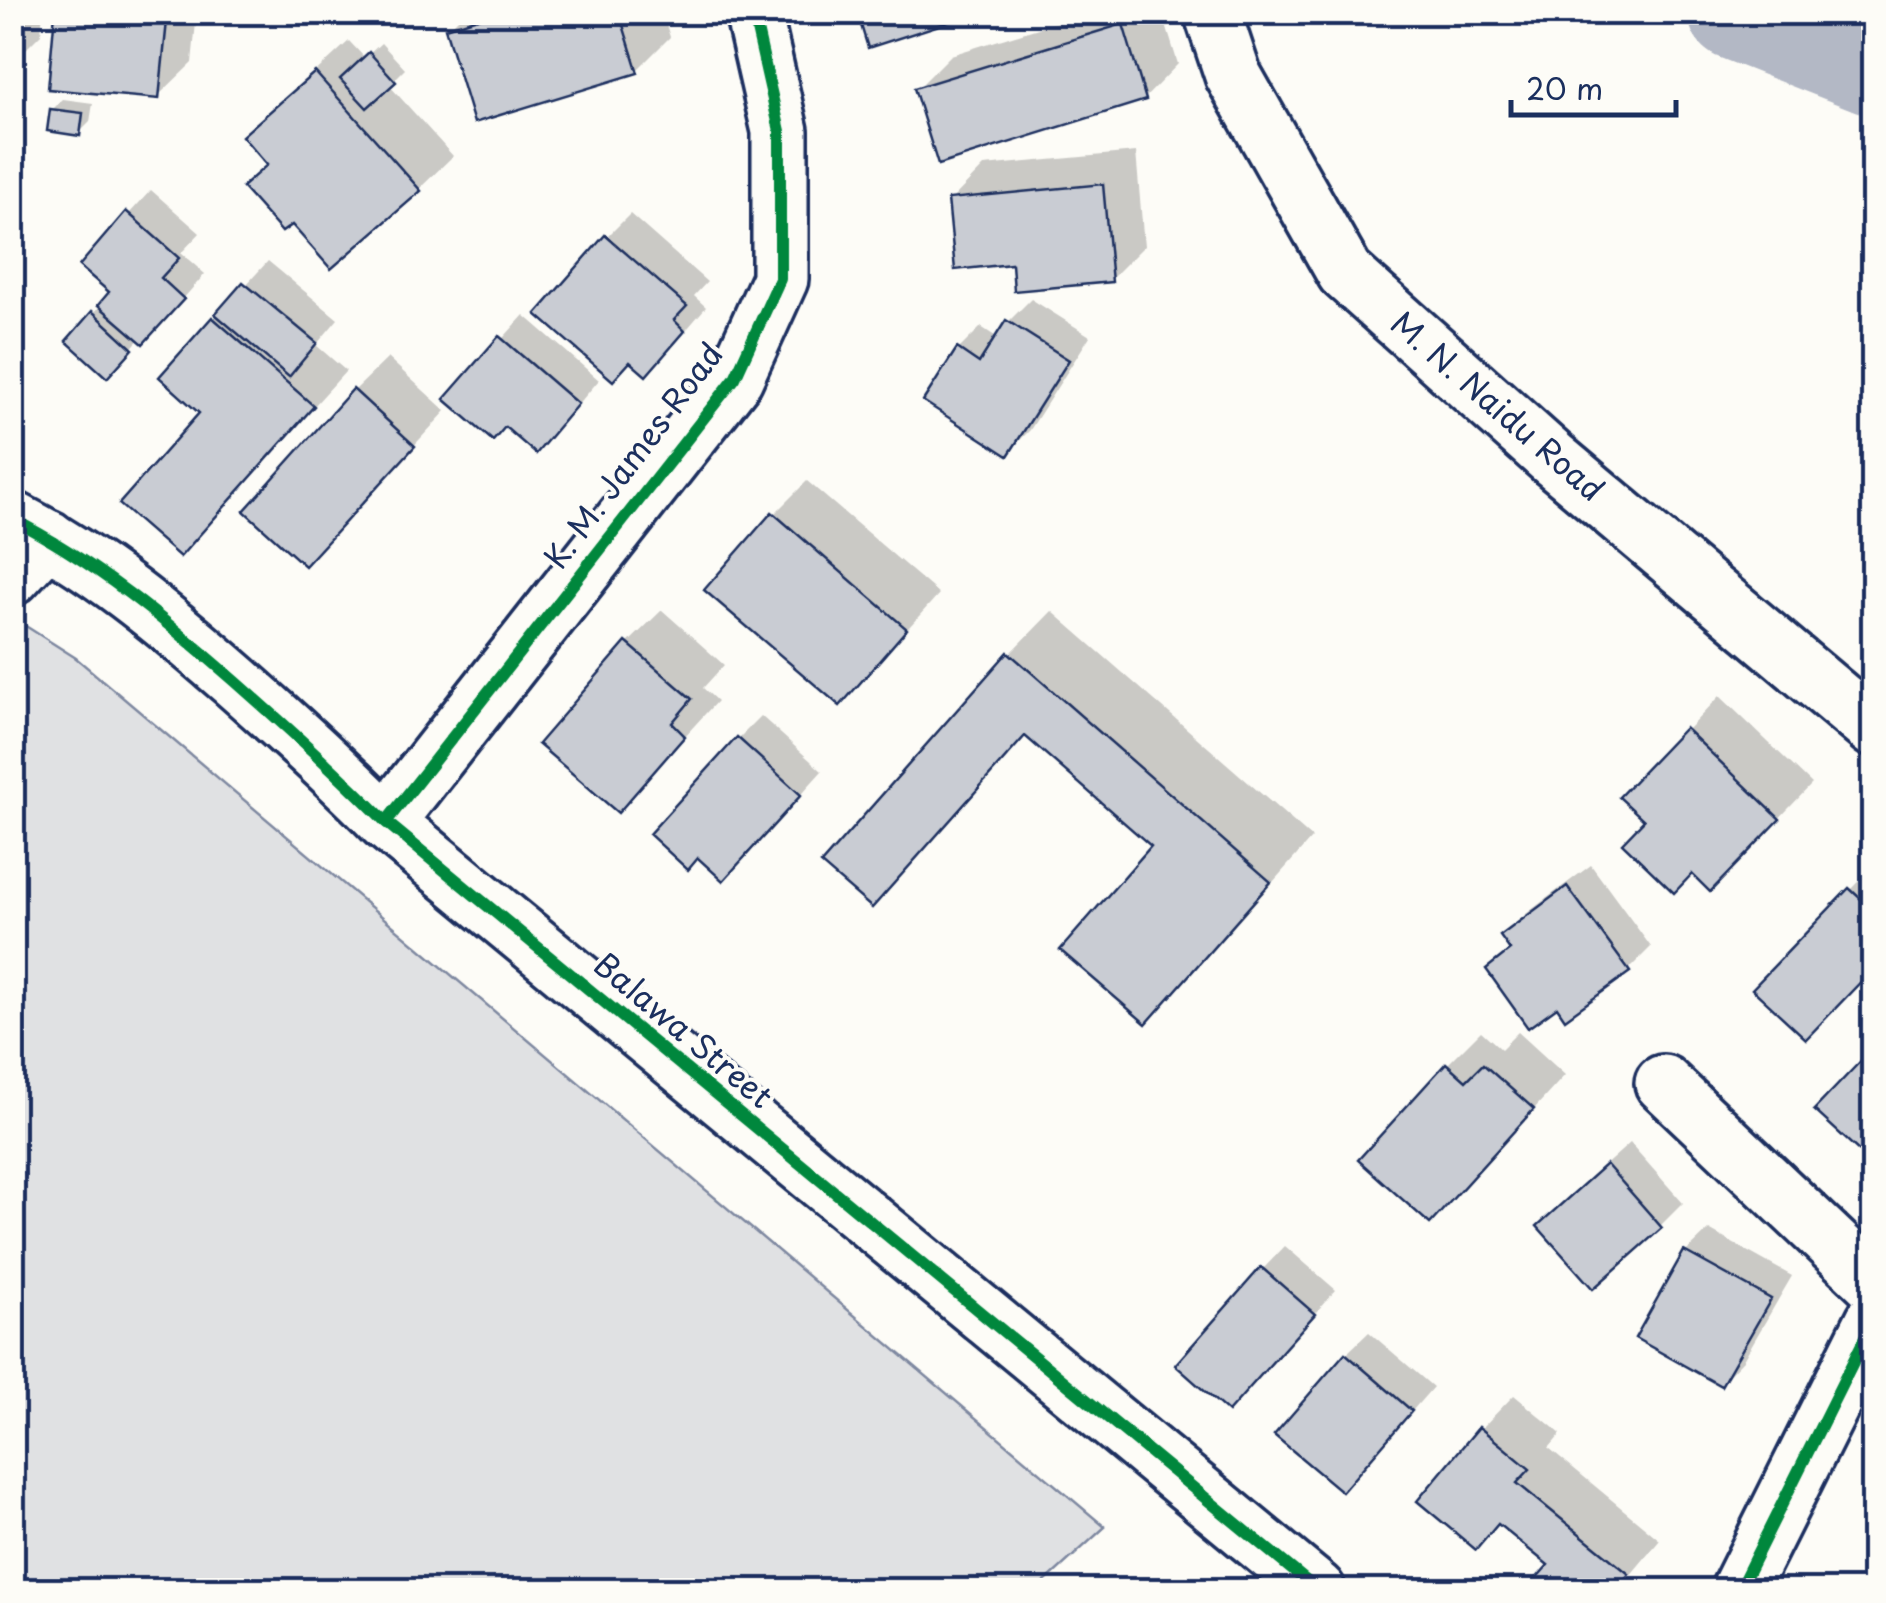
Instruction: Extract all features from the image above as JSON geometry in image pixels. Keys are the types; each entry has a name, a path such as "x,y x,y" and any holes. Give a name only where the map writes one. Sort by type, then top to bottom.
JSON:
{"street":[{"name":"K. M. James Road","path":"386,822 734,378 780,279 780,131 753,12"},
{"name":"M. N. Naidu Road","path":"1212,12 1233,75 1346,272 1552,458 1874,729"},
{"name":"Balawa Street","path":"30,529 147,604 332,767 386,822 1317,1590"},
{"path":"12,577 30,529"},
{"path":"1663,1083 1874,1282"},
{"path":"1739,1590 1874,1320"}],"shaded area":[{"path":"13,618 76,658 1105,1527 1036,1590 13,1590"}],"building":[{"path":"12,12 23,12 19,59 12,59"},
{"path":"55,12 184,12 183,23 167,21 159,99 48,89"},
{"path":"497,12 619,12 638,73 474,123 445,28"},
{"path":"857,12 952,12 955,20 868,48"},
{"path":"1123,24 1146,100 938,165 914,88"},
{"path":"369,52 396,82 367,108 340,79"},
{"path":"315,72 421,191 331,269 292,225 282,232 242,187 267,165 242,136"},
{"path":"50,109 83,113 80,136 47,131"},
{"path":"1103,184 1112,282 1014,291 1012,264 955,270 948,199"},
{"path":"126,211 179,258 161,278 184,299 143,344 98,305 109,292 79,266"},
{"path":"605,235 687,306 674,320 685,331 646,376 630,362 613,381 536,314"},
{"path":"243,282 317,343 289,377 215,314"},
{"path":"92,311 133,349 107,378 66,341"},
{"path":"212,317 314,406 180,557 119,504 199,413 159,377"},
{"path":"1006,320 1069,360 1008,456 923,401 957,348 979,363"},
{"path":"499,336 578,404 536,454 505,427 493,441 444,399"},
{"path":"353,389 415,446 305,566 244,511"},
{"path":"772,512 907,629 840,706 704,590"},
{"path":"626,642 692,699 672,723 685,736 618,813 538,744"},
{"path":"1008,652 1271,882 1146,1024 1060,950 1151,846 1025,736 872,908 821,864"},
{"path":"1685,728 1780,819 1710,892 1692,874 1674,893 1622,843 1644,820 1619,797"},
{"path":"737,737 801,795 723,881 698,858 688,870 649,834"},
{"path":"1567,886 1630,972 1565,1019 1557,1007 1528,1028 1486,969 1510,950 1500,936"},
{"path":"1849,888 1874,911 1874,968 1806,1039 1752,989"},
{"path":"1874,1047 1874,1163 1873,1164 1814,1110"},
{"path":"1446,1063 1466,1081 1483,1064 1534,1109 1430,1224 1358,1160"},
{"path":"1606,1164 1662,1228 1593,1289 1537,1226"},
{"path":"1684,1251 1771,1299 1721,1386 1635,1338"},
{"path":"1261,1267 1315,1314 1228,1412 1175,1365"},
{"path":"1345,1353 1412,1411 1342,1492 1274,1435"},
{"path":"1479,1427 1530,1469 1517,1483 1629,1574 1615,1590 1526,1590 1548,1565 1498,1524 1476,1550 1417,1501"},
{"path":"1874,1483 1874,1561 1859,1558"}],"waterway":[{"path":"1737,12 1874,66"}],"cycle path":[{"path":"386,822 735,378 780,279 780,131 753,12"},
{"path":"12,519 101,573 182,636 293,733 386,822 1317,1590"},
{"path":"1739,1590 1874,1320"}]}
